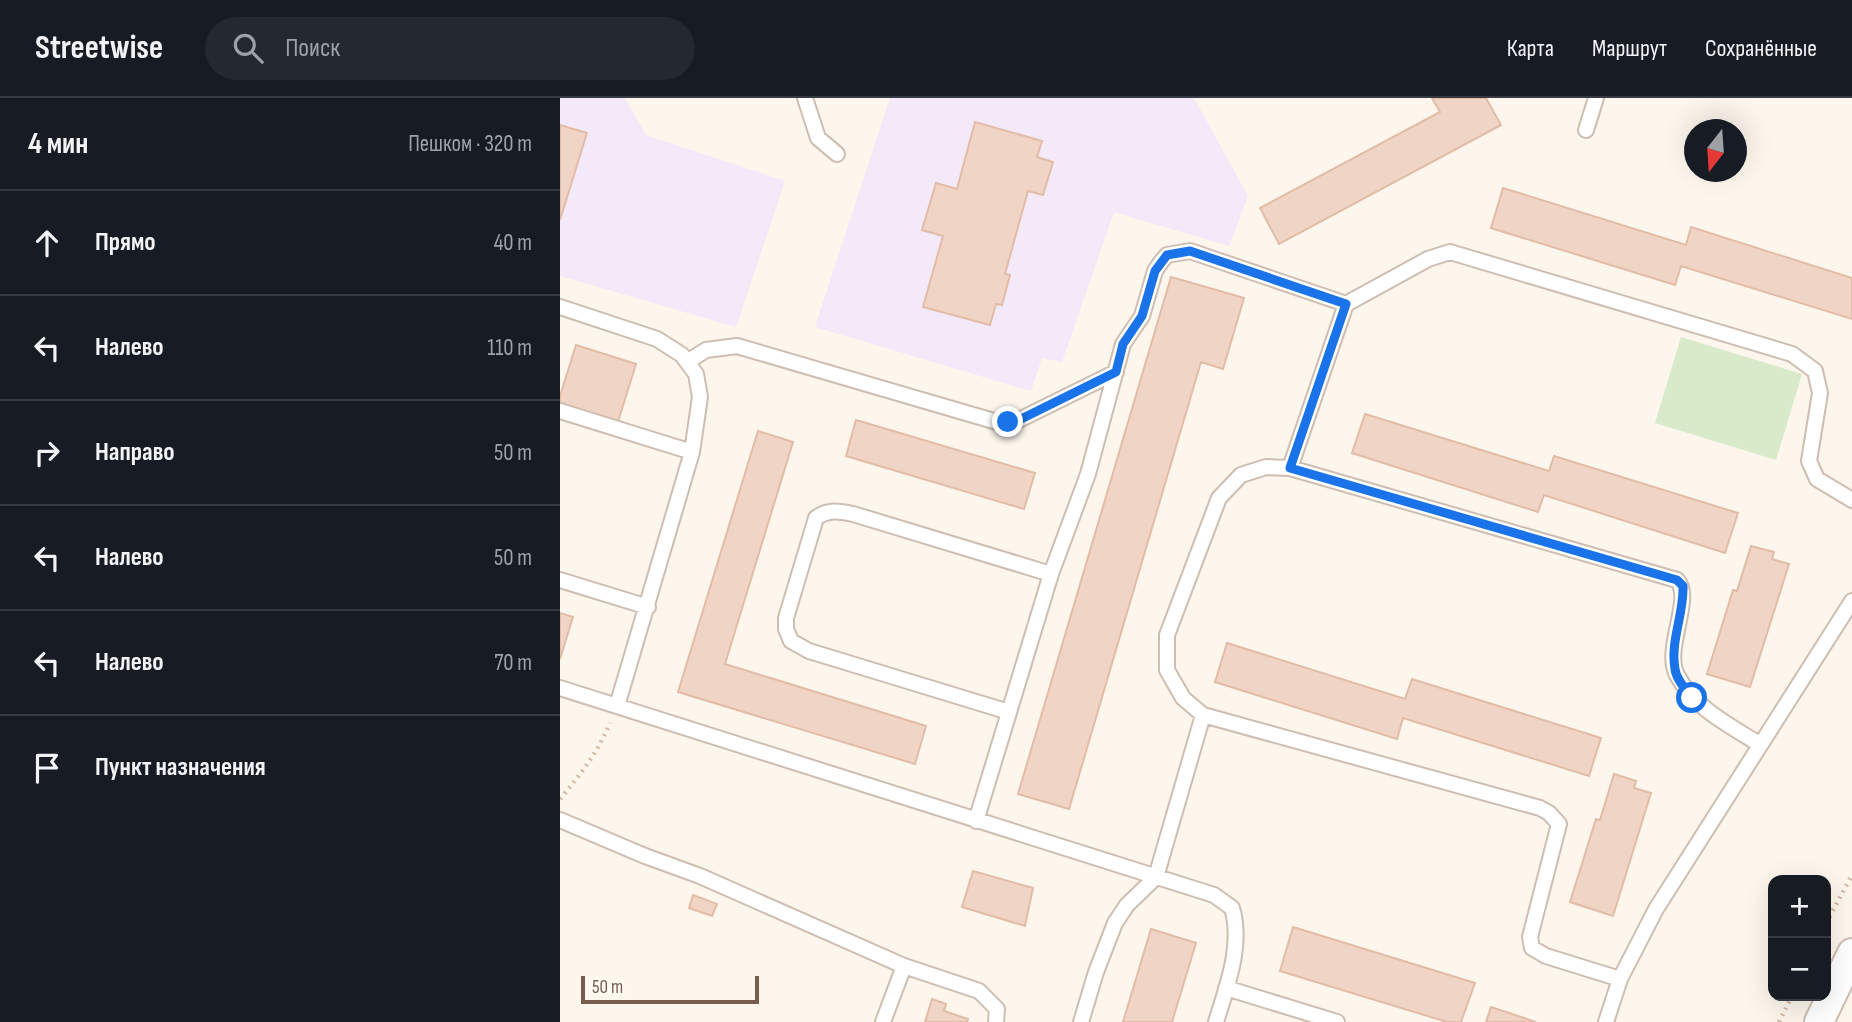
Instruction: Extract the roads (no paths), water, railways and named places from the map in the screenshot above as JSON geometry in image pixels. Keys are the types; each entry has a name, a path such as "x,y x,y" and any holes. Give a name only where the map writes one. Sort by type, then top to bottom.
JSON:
{"street":[{"path":"1819,1022 1852,953"}],"lane":[{"path":"805,98 818,138 837,155"},
{"path":"1586,130 1596,98"},
{"path":"976,821 1051,574 1088,474 1123,344 1142,316 1155,271 1167,255 1190,251 1346,304"},
{"path":"1290,468 1346,304 1428,258 1450,252 1792,354 1815,371 1820,393 1809,461 1817,479 1852,500"},
{"path":"560,307 657,339 682,355 696,374 700,397 692,452 617,706"},
{"path":"687,362 706,350 737,346 997,422 1019,420 1116,372"},
{"path":"560,411 692,452"},
{"path":"1620,979 1546,956 1532,948 1530,937 1559,824 1549,813 1527,804 1203,715 1182,698 1167,670 1167,635 1219,498 1241,475 1266,467 1290,468 1677,580 1683,586 1684,596 1675,631 1675,671 1692,698 1759,744"},
{"path":"1009,712 809,651 791,641 786,629 786,618 812,531 816,518 823,513 842,512 1051,574"},
{"path":"560,580 648,607"},
{"path":"1606,1022 1620,979 1656,909 1852,601"},
{"path":"560,688 1214,895 1232,908 1237,928 1226,988 1216,1022"},
{"path":"1081,1022 1115,923 1127,905 1156,877 1203,715"},
{"path":"560,820 700,876 904,966 979,991 997,1009 996,1022"},
{"path":"883,1022 904,966"},
{"path":"1226,988 1337,1022"}]}
